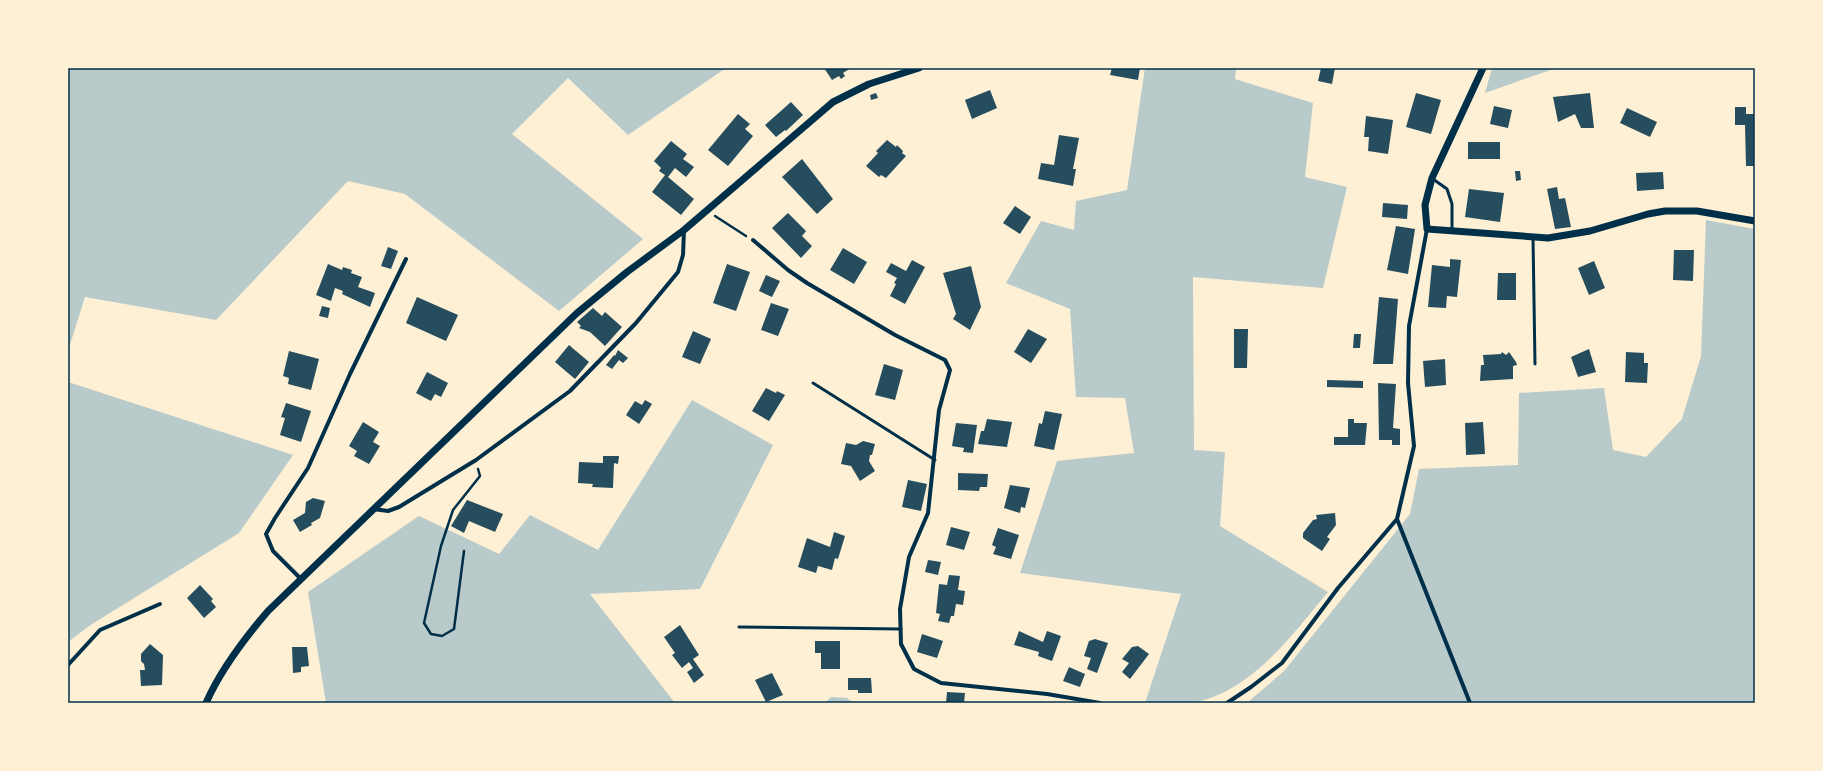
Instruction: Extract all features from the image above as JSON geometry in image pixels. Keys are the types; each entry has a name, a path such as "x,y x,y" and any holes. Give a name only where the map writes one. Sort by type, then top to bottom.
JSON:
{"street":[{"path":"206,703 229,661 247,635 268,611 372,509 577,313 627,272 684,230 833,102 869,84 919,68"},
{"path":"1227,703 1282,663 1338,588 1397,519 1414,446 1408,383 1409,326 1427,229 1425,205 1432,178 1483,68"},
{"path":"1427,229 1548,238 1569,236 1648,214 1665,211 1697,211 1755,221"},
{"path":"372,509 388,511 399,507 470,464 570,391 636,323 678,272 683,255 684,230"},
{"path":"753,240 788,270 807,283 895,335 946,360 950,370 939,410 935,460 928,513 909,558 900,609 901,644 914,669 941,683 1047,694 1100,703"},
{"path":"301,579 273,551 266,534 308,468 350,374 406,259"},
{"path":"1397,519 1470,703"},
{"path":"68,665 100,630 160,604"}],"lane":[{"path":"1432,178 1447,189 1452,204 1452,231"},
{"path":"1533,237 1535,364"},
{"path":"813,383 935,460"},
{"path":"739,627 901,629"}],"path":[{"path":"706,211 753,240"},
{"path":"464,550 454,629 442,636 431,634 424,623 441,546 453,510 480,476 478,469 470,464"}],"shaded area":[{"path":"68,68 726,68 628,135 568,78 512,134 643,239 559,311 405,194 348,181 216,320 85,297 68,351"},
{"path":"1145,68 1236,68 1235,79 1313,103 1305,177 1347,187 1323,288 1193,277 1194,450 1225,452 1220,526 1328,592 1285,643 1251,675 1233,687 1213,697 1186,704 1145,703 1181,594 1020,573 1057,461 1134,453 1125,398 1076,397 1070,309 1006,283 1041,221 1074,230 1076,201 1127,190"},
{"path":"1492,68 1556,68 1485,93"},
{"path":"1706,220 1755,229 1755,703 1247,703 1284,671 1410,514 1419,469 1518,465 1519,393 1604,388 1613,450 1646,457 1682,419 1701,356"},
{"path":"68,382 293,455 239,533 89,626 68,642"},
{"path":"692,400 773,445 700,589 590,594 675,703 326,703 308,592 419,516 499,554 530,515 598,550"},
{"path":"831,697 847,698 853,703 825,703"}],"building":[{"path":"824,68 851,68 843,73 845,76 841,79 839,76 832,80"},
{"path":"1112,68 1140,68 1138,80 1110,75"},
{"path":"1321,68 1335,68 1332,84 1318,81"},
{"path":"990,90 997,108 972,119 965,100"},
{"path":"876,93 878,98 871,100 870,95"},
{"path":"1416,93 1441,100 1431,134 1406,127"},
{"path":"1590,93 1594,128 1581,128 1575,114 1558,122 1553,97"},
{"path":"791,102 803,115 786,131 785,130 776,137 765,125"},
{"path":"1494,106 1512,110 1508,128 1490,124"},
{"path":"1735,107 1746,107 1746,114 1755,114 1755,166 1746,166 1745,125 1735,125"},
{"path":"1627,108 1657,122 1650,137 1620,123"},
{"path":"738,114 750,124 745,129 753,136 728,166 708,150"},
{"path":"1366,116 1393,120 1388,154 1368,151 1369,137 1364,137"},
{"path":"1059,135 1079,138 1073,169 1076,169 1073,186 1038,179 1041,163 1054,165"},
{"path":"887,140 896,147 897,145 906,156 886,178 881,175 879,177 866,166 878,153 876,151"},
{"path":"671,141 687,154 683,159 694,167 686,177 675,168 668,177 694,199 681,215 652,192 665,175 659,171 661,168 654,161"},
{"path":"1468,142 1500,142 1500,159 1468,159"},
{"path":"802,159 833,199 817,214 782,177"},
{"path":"1515,171 1520,171 1521,180 1516,181"},
{"path":"1663,172 1664,189 1637,191 1636,173"},
{"path":"1557,187 1559,199 1565,198 1571,227 1555,229 1547,189"},
{"path":"1469,189 1504,193 1500,222 1465,217"},
{"path":"1383,203 1408,205 1407,219 1382,217"},
{"path":"1015,206 1031,217 1020,234 1003,223"},
{"path":"788,213 806,231 802,236 812,246 801,258 772,228"},
{"path":"1396,226 1415,229 1408,274 1387,270"},
{"path":"388,247 398,251 391,269 381,266"},
{"path":"843,248 867,262 854,284 830,270"},
{"path":"1674,250 1694,250 1693,281 1673,280"},
{"path":"1450,259 1461,260 1457,297 1447,296 1446,308 1428,307 1432,265 1450,267"},
{"path":"912,260 925,267 905,304 890,296 896,284 894,283 897,278 886,272 891,263 906,271"},
{"path":"1594,261 1605,288 1589,295 1578,268"},
{"path":"328,264 342,270 343,267 352,270 351,273 362,277 358,287 375,293 370,307 342,294 343,291 335,288 331,301 316,295"},
{"path":"727,264 750,272 736,311 713,303"},
{"path":"971,266 981,307 970,330 953,319 956,314 943,273"},
{"path":"1498,273 1516,273 1516,300 1497,300"},
{"path":"766,275 780,281 772,297 759,291"},
{"path":"417,297 458,315 446,341 406,323"},
{"path":"1379,297 1398,299 1393,364 1373,364"},
{"path":"771,303 789,309 778,336 761,330"},
{"path":"322,306 330,308 328,318 319,316"},
{"path":"593,308 602,316 605,312 622,327 605,346 590,332 579,328 581,326 577,322"},
{"path":"1028,329 1047,339 1031,363 1014,352"},
{"path":"1234,329 1248,329 1247,368 1234,368"},
{"path":"693,331 711,339 700,364 682,357"},
{"path":"1354,334 1361,334 1360,348 1353,348"},
{"path":"569,345 589,362 575,379 555,362"},
{"path":"1589,349 1596,372 1578,377 1571,357"},
{"path":"618,350 628,358 623,363 619,360 612,369 606,365 614,355 615,356"},
{"path":"289,351 319,359 311,390 288,384 289,378 283,376"},
{"path":"1502,352 1506,355 1509,352 1516,362 1517,365 1513,366 1513,379 1480,381 1481,365 1484,365 1483,355 1501,354"},
{"path":"1626,352 1644,353 1644,363 1648,363 1647,383 1625,382"},
{"path":"1445,359 1446,385 1425,387 1423,361"},
{"path":"884,364 903,370 895,400 875,395"},
{"path":"427,372 448,383 441,397 435,394 431,401 416,393"},
{"path":"1327,380 1363,381 1363,388 1327,387"},
{"path":"1378,383 1396,384 1393,428 1400,429 1400,445 1392,445 1392,440 1379,440"},
{"path":"766,388 776,393 777,391 785,395 769,421 752,411"},
{"path":"645,400 652,404 639,424 626,415 635,401 642,405"},
{"path":"286,403 311,411 301,442 280,435 285,418 281,417"},
{"path":"1045,411 1062,414 1054,450 1034,446 1039,423 1042,424"},
{"path":"987,419 1012,422 1007,447 978,444 981,431 984,431"},
{"path":"1348,419 1354,419 1354,423 1367,423 1365,445 1334,445 1334,437 1348,437"},
{"path":"363,422 379,432 373,442 380,446 369,464 354,456 357,451 349,446"},
{"path":"1483,422 1485,454 1466,455 1465,423"},
{"path":"956,423 977,425 973,453 963,452 964,448 952,446"},
{"path":"863,441 875,444 869,461 875,471 860,481 851,466 841,464 846,443 856,445"},
{"path":"603,456 619,456 618,464 614,463 613,488 592,487 593,484 578,483 579,462 603,463"},
{"path":"958,473 988,474 987,487 980,487 979,491 958,490"},
{"path":"908,480 927,484 921,511 902,507"},
{"path":"1010,485 1030,488 1025,508 1021,507 1020,513 1004,508"},
{"path":"313,498 325,501 320,518 300,532 293,520 305,513 306,502"},
{"path":"467,500 503,514 495,532 469,521 464,533 451,526"},
{"path":"1335,513 1336,525 1327,537 1330,539 1322,551 1303,538 1303,533 1313,520 1317,519 1316,515"},
{"path":"951,527 970,532 964,550 946,545"},
{"path":"998,528 1019,535 1011,559 993,554 996,547 992,545"},
{"path":"834,532 845,536 838,559 835,558 832,570 818,566 816,573 798,567 807,538 830,547"},
{"path":"928,560 941,562 938,575 925,572"},
{"path":"949,575 960,576 958,590 965,591 963,605 956,604 954,616 951,616 949,623 938,621 940,614 936,613 939,584 947,585"},
{"path":"200,585 213,599 211,601 216,607 204,618 187,598"},
{"path":"680,625 699,655 693,659 704,675 694,683 687,672 693,668 689,662 682,668 672,655 675,653 664,637"},
{"path":"1019,631 1043,642 1047,631 1061,636 1052,661 1038,656 1039,652 1014,645"},
{"path":"922,634 943,641 937,658 917,652"},
{"path":"1095,639 1108,643 1097,673 1087,669 1091,658 1084,656 1089,641"},
{"path":"815,641 840,641 840,669 821,669 821,653 815,653"},
{"path":"150,644 163,655 162,685 141,686 140,670 145,670 144,664 141,661 141,654"},
{"path":"1138,646 1149,654 1130,679 1122,672 1129,663 1122,659 1132,647"},
{"path":"292,647 307,647 309,666 301,667 301,672 293,673"},
{"path":"1069,667 1085,674 1080,687 1063,681"},
{"path":"772,673 783,695 766,702 755,680"},
{"path":"848,678 871,678 872,693 858,693 858,690 848,690"},
{"path":"947,692 965,693 964,703 946,703"}]}
